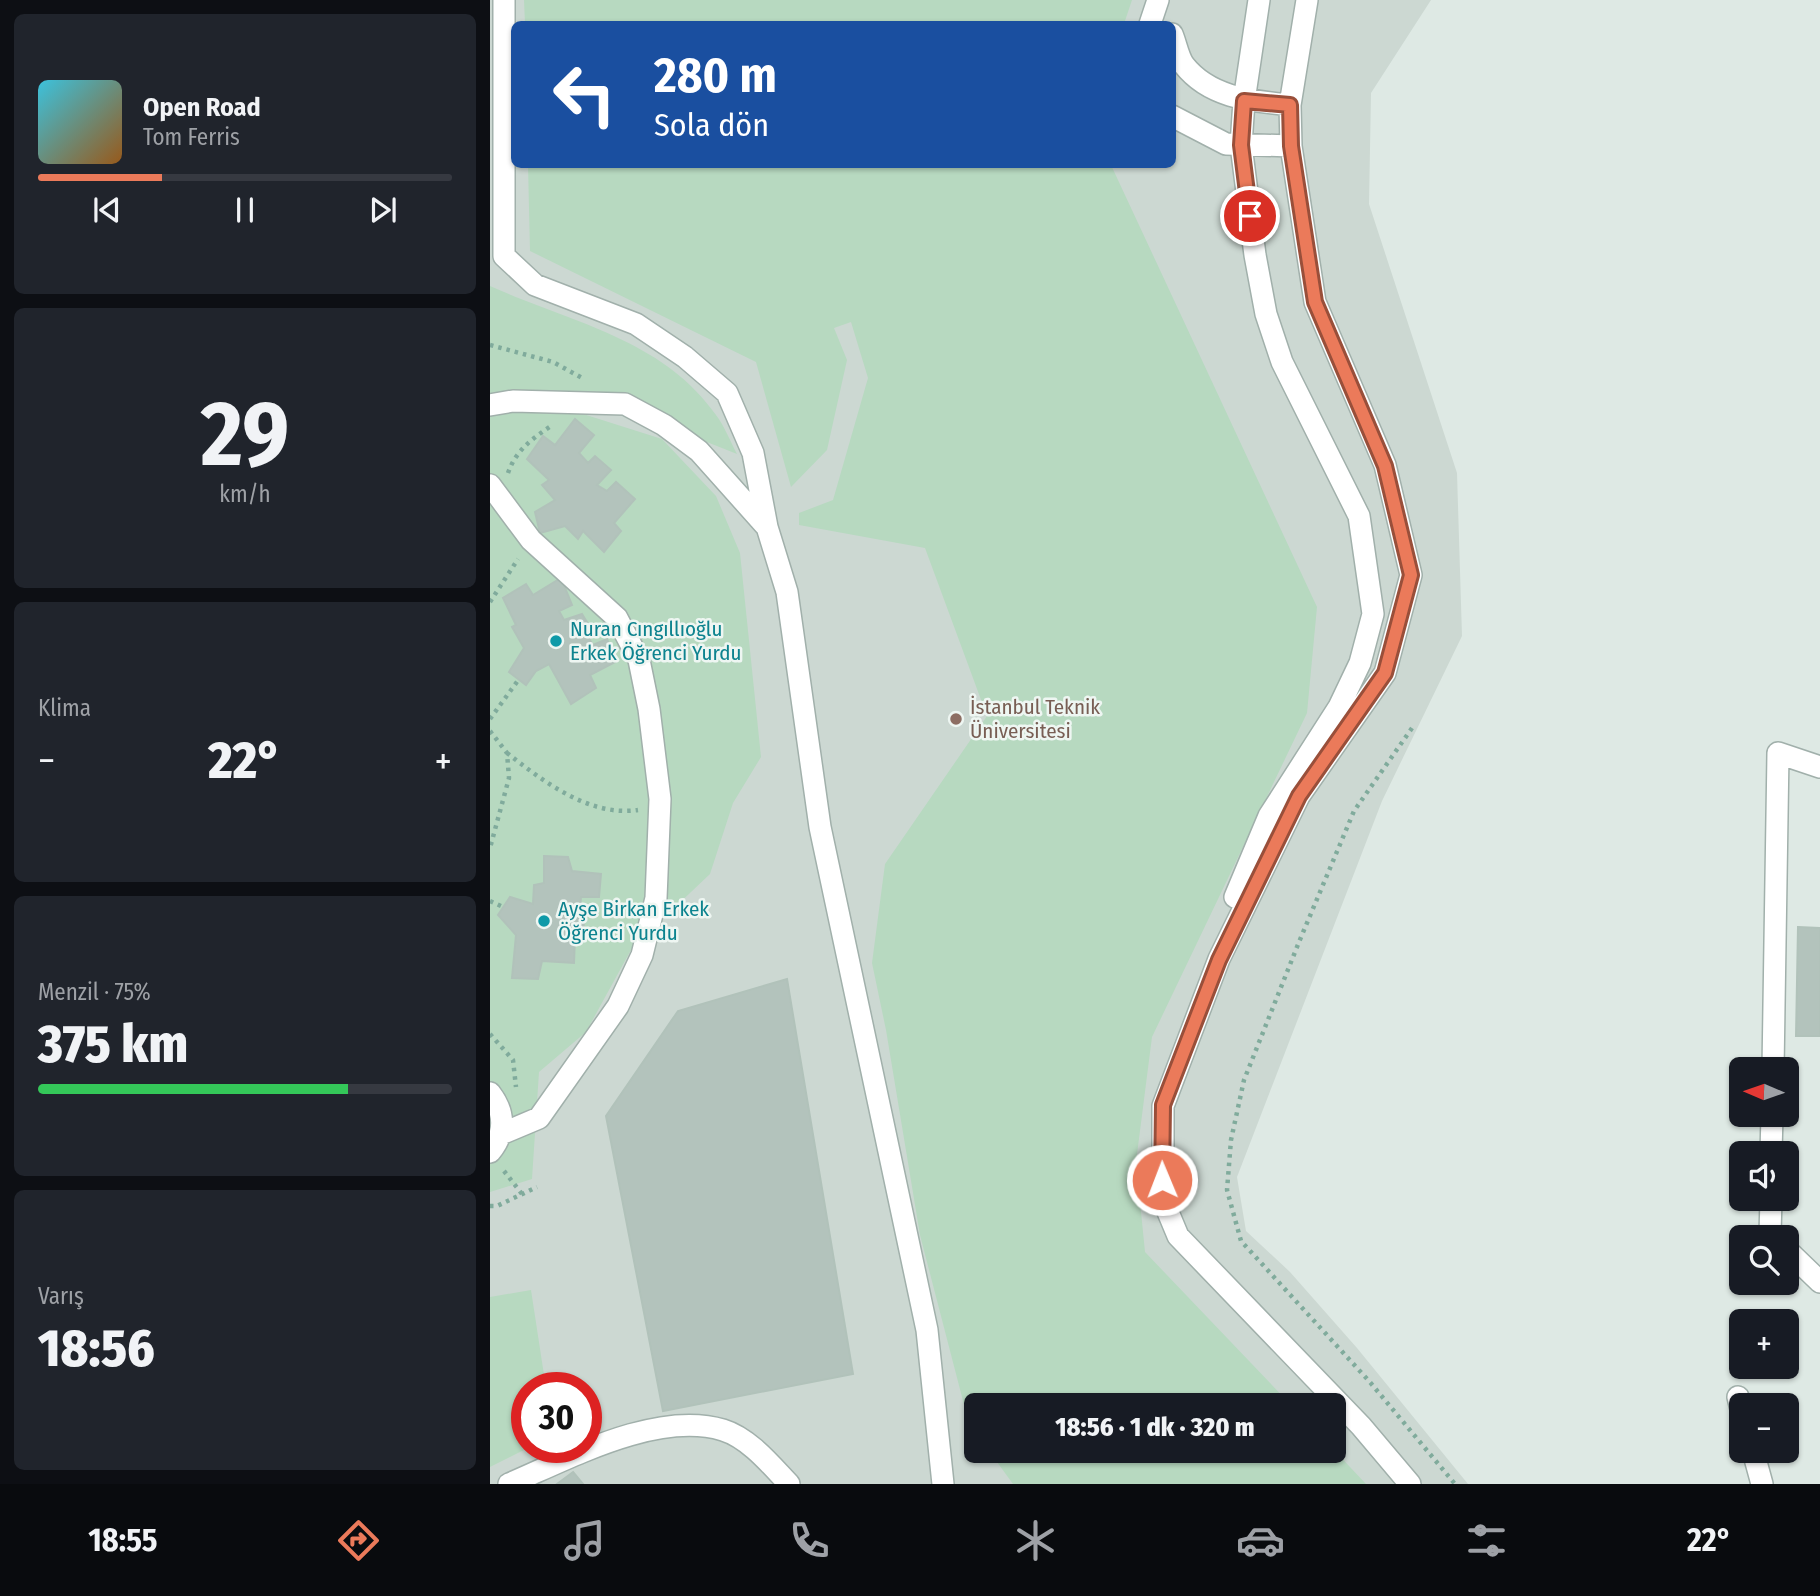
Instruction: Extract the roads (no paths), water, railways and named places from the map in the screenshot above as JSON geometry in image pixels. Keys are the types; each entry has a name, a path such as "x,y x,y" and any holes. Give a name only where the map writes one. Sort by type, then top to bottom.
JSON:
{"street":[{"path":"504,0 505,256 535,285 636,324 685,357 727,393 753,453 767,527 786,592 820,827 927,1330 943,1484"},
{"path":"1151,21 1158,0"},
{"path":"1169,0 1170,21"},
{"path":"1219,960 1234,901 1269,816 1339,707 1360,663 1373,614 1360,516 1282,362 1266,314 1241,145 1244,101 1259,0"},
{"path":"1307,0 1290,105 1291,146 1315,302 1385,466 1411,575 1385,673 1299,796 1219,960 1163,1105 1163,1200 1178,1236 1361,1426 1410,1484"},
{"path":"1176,45 1183,63 1202,82 1244,101 1290,105"},
{"path":"1176,118 1226,144 1291,146"},
{"path":"490,405 526,401 625,404 664,425 699,451 767,527"},
{"path":"490,485 531,540 617,618 639,660 649,709 660,799 656,898 642,955 618,1006 539,1118 496,1150"},
{"path":"1773,1057 1778,753 1820,767"},
{"path":"494,1098 502,1114 496,1150"},
{"path":"1799,1262 1820,1282"},
{"path":"509,1484 642,1430 709,1427 726,1431 758,1453 789,1484"},
{"path":"1756,1463 1762,1484"}],"place":[{"name":"Nuran Cıngıllıoğlu Erkek Öğrenci Yurdu","path":"556,641"},
{"name":"İstanbul Teknik Üniversitesi","path":"956,719"},
{"name":"Ayşe Birkan Erkek Öğrenci Yurdu","path":"544,921"}]}
